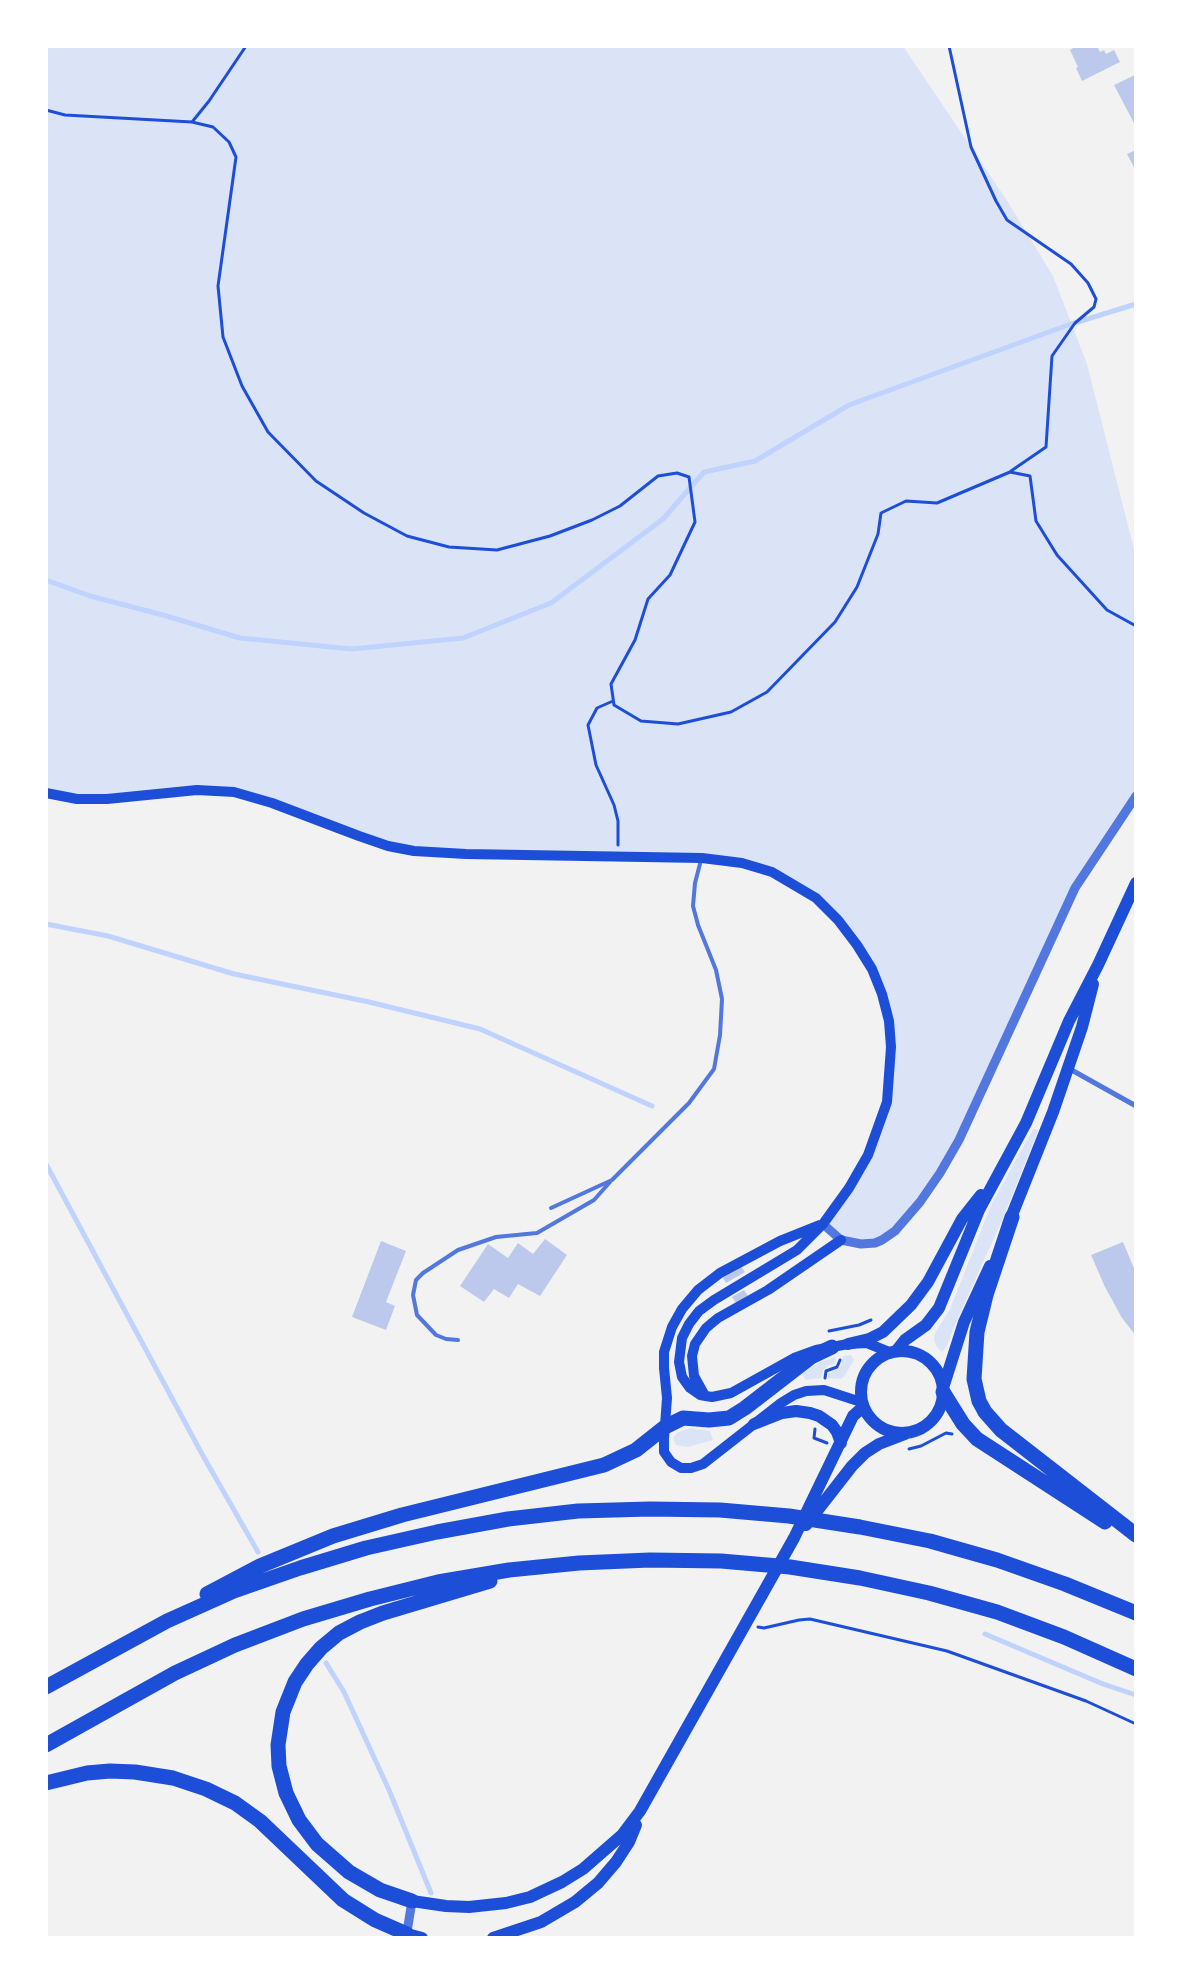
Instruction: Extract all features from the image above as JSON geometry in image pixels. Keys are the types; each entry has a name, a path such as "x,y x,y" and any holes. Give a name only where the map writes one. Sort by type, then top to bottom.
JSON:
{"highway":[{"path":"1012,1217 982,1307 976,1337 974,1379 979,1401 989,1417 1008,1435 1136,1536"},
{"path":"168,1621 197,1600 229,1582 292,1552 333,1536 393,1517 604,1465 636,1450 665,1427 683,1418 717,1420 734,1416 811,1357 836,1351"},
{"path":"943,1390 963,1424 983,1443 1136,1542"},
{"path":"46,1687 168,1621 266,1579 333,1557 402,1539 472,1525 542,1515 650,1509 754,1512 825,1521 895,1533 1006,1563 1136,1613"},
{"path":"46,1745 190,1666 235,1645 302,1619 370,1599 474,1575 544,1566 615,1561 721,1561 790,1567 860,1578 929,1593 997,1612 1064,1636 1136,1669"},
{"path":"412,1901 380,1890 349,1872 317,1844 299,1820 286,1793 279,1766 279,1734 286,1701 295,1682 314,1655 330,1640 349,1627 371,1617 414,1603 544,1566"},
{"path":"46,1782 87,1773 110,1771 135,1772 172,1778 206,1789 235,1803 260,1821 343,1900 406,1936"}],"main road":[{"path":"46,794 77,799 197,790 234,792 272,803 388,846 414,851 466,854 702,858 742,863 772,872 816,898 838,920 857,945 872,969 882,994 890,1021 890,1076 887,1102 868,1155 849,1188 823,1224 797,1250 714,1300 693,1317 682,1338 678,1362 682,1377 686,1383 695,1392 706,1397 726,1395 801,1354 836,1351 848,1344 869,1339 883,1332 911,1305 928,1282 962,1219 996,1178"},
{"path":"910,1432 896,1432 882,1428 870,1419 862,1404 859,1393 866,1372 874,1361 893,1351 926,1325 936,1313 966,1238 1026,1124 1069,1021 1098,965 1136,883"},
{"path":"794,1538 832,1494 852,1466 865,1453 887,1441 924,1427 934,1418 941,1405 943,1390 964,1322 1012,1217 1047,1128 1087,1008 1098,965"},
{"path":"823,1224 780,1241 720,1272 690,1298 675,1319 666,1343 664,1360 667,1398 664,1445 667,1457 675,1466 686,1469 696,1467 709,1461 788,1398 812,1390 829,1391 862,1404"},
{"path":"706,1397 699,1388 694,1376 692,1356 695,1344 706,1328 718,1318 768,1290 809,1260 841,1240"},
{"path":"848,1344 868,1343 893,1351 907,1350 926,1358 937,1371 943,1390"},
{"path":"412,1901 469,1907 506,1903 530,1897 562,1882 594,1860 622,1835 640,1811 794,1538 818,1488 835,1444 862,1404"},
{"path":"754,1424 789,1412 810,1413 819,1416 832,1425 837,1432 835,1444"},
{"path":"493,1938 521,1930 553,1916 587,1892 607,1873 623,1852 634,1830 640,1811"},
{"path":"406,1936 422,1938"}],"street":[{"path":"823,1224 841,1240 868,1244 888,1236 909,1216 940,1173 967,1123 1075,888 1136,796"},
{"path":"1068,1068 1136,1106"},
{"path":"406,1936 412,1901"}],"lane":[{"path":"458,1340 446,1339 436,1335 417,1315 413,1295 416,1280 423,1272 458,1250 496,1237 537,1233 594,1200 688,1103 714,1069 720,1035 722,999 716,970 698,926 693,906 695,882 702,858"},
{"path":"551,1208 612,1180"}],"path":[{"path":"192,122 209,102 246,46"},
{"path":"46,110 65,114 192,122 213,127 230,142 236,157 218,286 222,337 242,386 268,432 316,481 364,512 407,536 449,547 497,550 550,536 592,520 620,506 658,476 677,473 689,477 695,522 670,575 648,599 635,640 611,684 614,705 641,721 678,724 732,712 767,692 835,622 856,587 878,534 881,513 906,501 937,503 1010,472 1046,447 1052,356 1075,323 1094,307 1096,299 1088,283 1071,264 1007,220 971,147 949,46"},
{"path":"1010,472 1030,476 1036,521 1057,555 1108,610 1136,626"},
{"path":"614,701 597,708 588,725 596,765 614,805 618,821 617,856"},
{"path":"825,1332 859,1325 878,1316"},
{"path":"825,1379 826,1371 838,1364 836,1351"},
{"path":"817,1423 813,1433 814,1438 835,1444"},
{"path":"905,1450 921,1446 946,1433 951,1433 956,1439"},
{"path":"746,1624 764,1628 810,1619 947,1651 1086,1701 1136,1724"}],"shaded area":[{"path":"46,46 903,46 1006,199 1053,276 1087,364 1136,557 1136,796 1085,871 950,1157 888,1236 853,1243 823,1224 868,1155 890,1075 882,994 838,920 793,883 742,863 414,851 234,792 107,799 46,793"},
{"path":"1033,1129 1038,1131 1003,1218 947,1346 942,1352 936,1346 935,1333 950,1309 991,1205"},
{"path":"851,1355 854,1360 844,1377 841,1379 828,1378 828,1374 841,1367 843,1356"},
{"path":"836,1357 835,1364 829,1365 823,1370 821,1378 806,1380 802,1374 820,1362"},
{"path":"691,1428 710,1431 713,1440 688,1447 676,1445 673,1438 678,1432"}],"building":[{"path":"1076,46 1097,46 1100,52 1104,50 1106,54 1114,50 1120,62 1082,81 1070,50"},
{"path":"1136,76 1136,127 1114,85"},
{"path":"1136,150 1136,171 1127,154"},
{"path":"545,1239 567,1255 540,1296 518,1284 509,1298 494,1289 484,1302 460,1286 488,1244 508,1258 518,1243 533,1254"},
{"path":"381,1241 406,1251 386,1302 395,1306 386,1330 352,1317"},
{"path":"1123,1242 1136,1273 1136,1336 1122,1318 1105,1287 1091,1255"},
{"path":"740,1265 745,1272 726,1283 722,1276"},
{"path":"744,1290 748,1296 736,1303 732,1297"}],"waterway":[{"path":"46,580 90,596 240,638 352,649 463,638 551,603 663,519 704,472 755,461 849,405 1068,325 1136,304"},
{"path":"46,924 108,936 234,974 369,1002 480,1029 652,1106"},
{"path":"46,1164 202,1454 258,1552"},
{"path":"985,1634 1103,1684 1136,1695"},
{"path":"326,1663 344,1692 389,1790 431,1893"}]}
